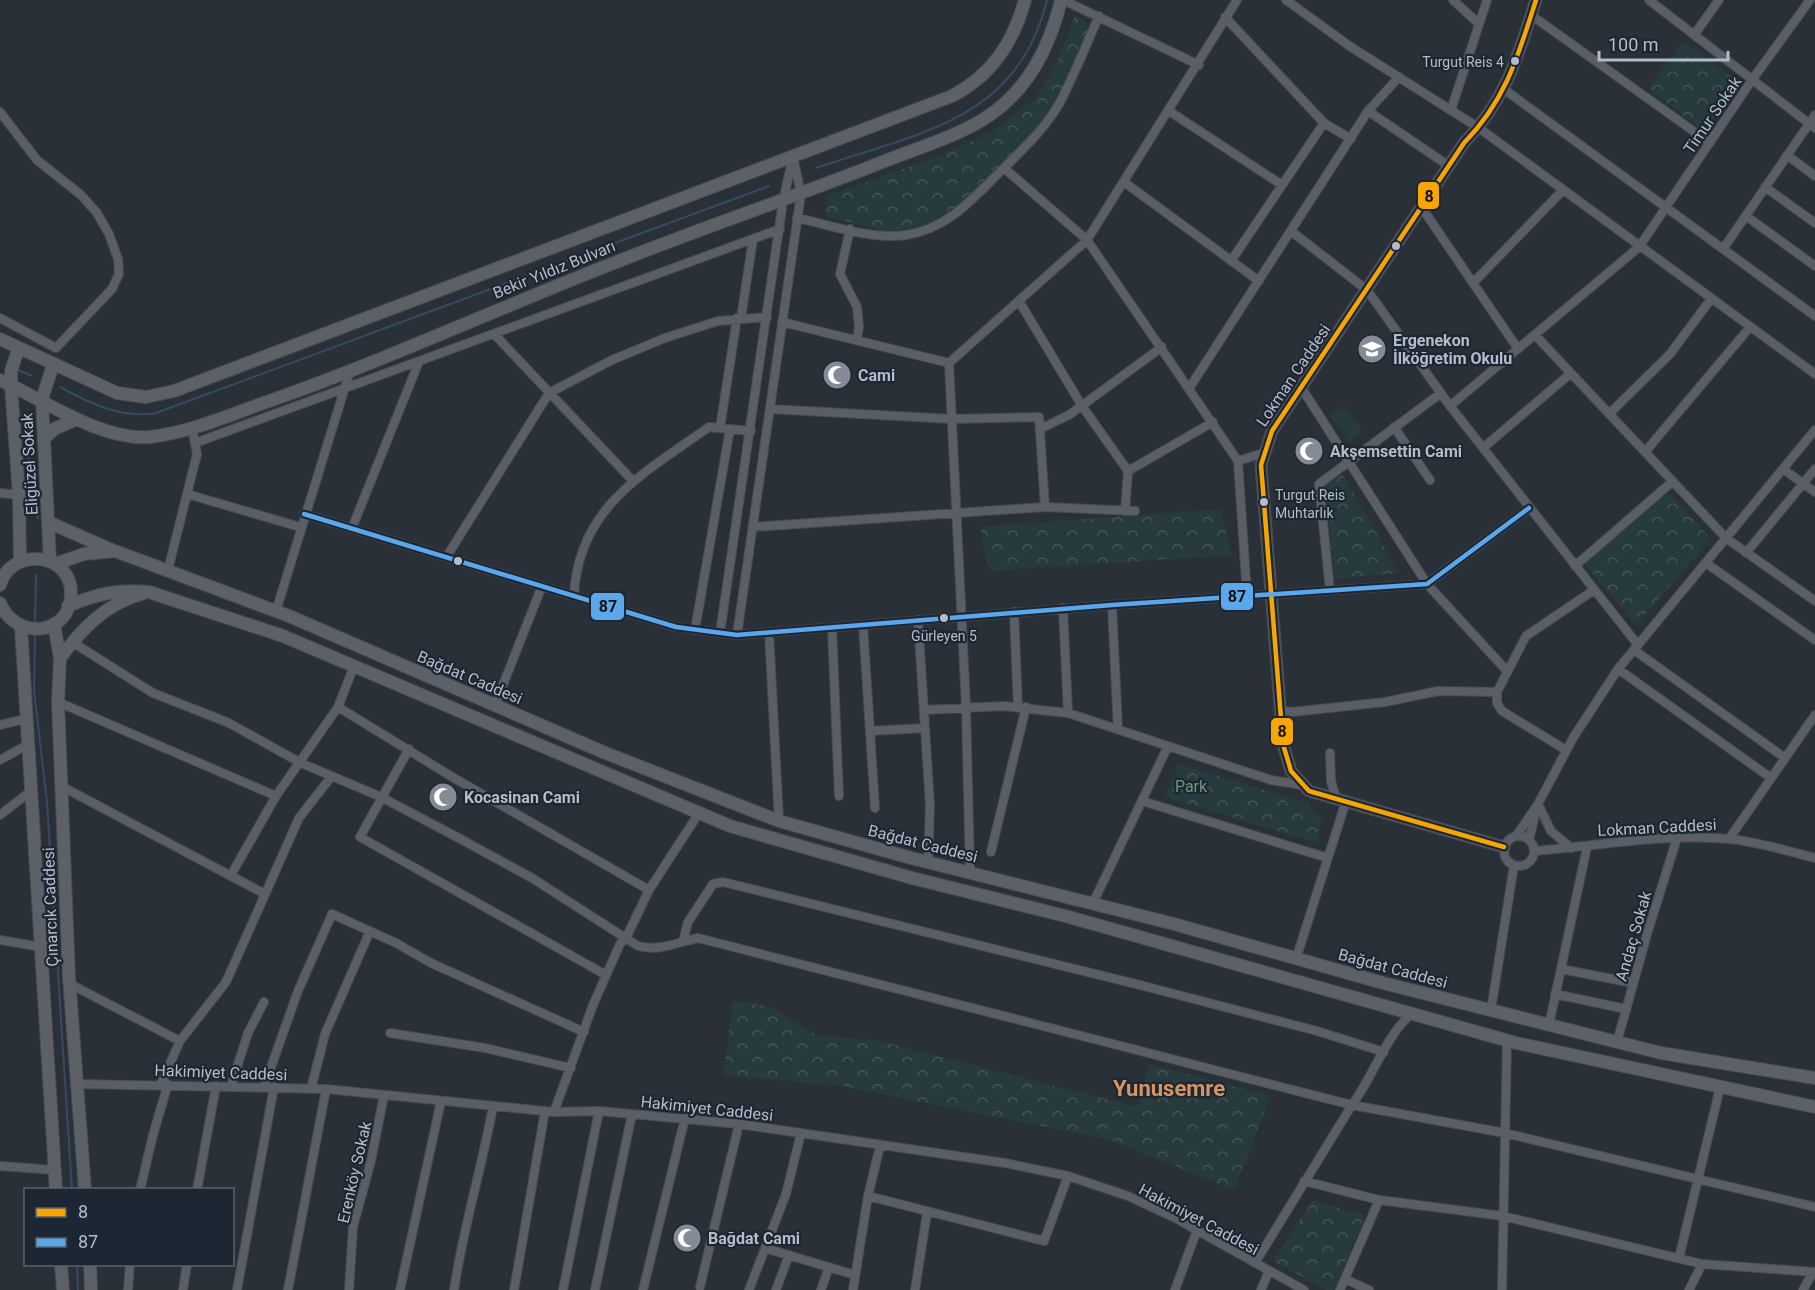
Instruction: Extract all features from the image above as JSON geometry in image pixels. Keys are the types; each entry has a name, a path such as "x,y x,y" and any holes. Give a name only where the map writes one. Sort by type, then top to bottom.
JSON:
{"main road":[{"name":"Bekir Yıldız Bulvarı","path":"0,339 18,350 117,393 146,397 165,393 943,99 970,86 993,65 1006,48 1025,0"},
{"name":"Bekir Yıldız Bulvarı","path":"5,382 77,419 129,438 192,428 350,371 620,260 783,201 968,128 999,108 1019,90 1034,70 1051,34 1062,0"},
{"name":"Eligüzel Sokak","path":"18,350 5,382 19,495 20,561"},
{"name":"Eligüzel Sokak","path":"53,365 42,399 48,522 53,563"},
{"path":"44,439 54,429 77,419"},
{"path":"48,522 115,551"},
{"name":"Bağdat Caddesi","path":"53,563 84,554 115,551 276,611 603,752 779,821 1491,1011 1661,1053 1815,1078"},
{"path":"1,581 9,568 20,561 32,558 53,563 64,573 69,584 68,606"},
{"path":"1,610 21,627 44,628 54,624 68,606 106,592 127,590 149,592 283,636 730,826 912,878 1070,917 1507,1040 1815,1107"},
{"path":"60,658 87,625 107,609 126,598 149,592"},
{"name":"Çınarcık Caddesi","path":"54,624 60,658 58,702 70,984 85,1188"},
{"name":"Çınarcık Caddesi","path":"21,627 56,1188"},
{"path":"61,1266 63,1290"},
{"path":"90,1266 91,1290"}],"street":[{"path":"1062,0 1198,65"},
{"path":"949,363 1088,240 1198,65 1224,17 1237,0"},
{"path":"1286,0 1351,47 1479,128 1815,374"},
{"path":"1453,0 1479,24"},
{"path":"1450,110 1487,0"},
{"name":"Lokman Caddesi","path":"1302,785 1291,771 1284,754 1261,465 1263,453 1272,431 1301,387 1464,143 1479,128 1505,90 1536,0"},
{"path":"1649,0 1812,125"},
{"path":"1694,35 1719,0"},
{"name":"Timur Sokak","path":"1450,406 1639,247 1752,80 1810,0"},
{"path":"1531,15 1710,143"},
{"path":"797,218 896,236 936,226 962,210 1032,141 1055,110 1099,16"},
{"path":"1224,17 1324,123 1351,139"},
{"path":"1190,387 1368,111 1399,77"},
{"path":"1505,90 1815,316"},
{"path":"1169,111 1282,185"},
{"path":"1368,111 1449,166"},
{"path":"0,112 37,159 81,195 97,213 109,234 118,259 119,274 112,289 56,348 53,365"},
{"path":"1723,249 1787,155 1812,125 1815,115"},
{"path":"1231,261 1324,123"},
{"path":"1787,155 1815,176"},
{"path":"737,634 801,194 793,157"},
{"path":"720,633 783,201 793,157"},
{"path":"1004,168 1088,240 1190,387 1238,461 1246,595"},
{"path":"1124,182 1259,281"},
{"path":"1765,187 1815,222"},
{"path":"1473,283 1563,190"},
{"path":"1422,208 1518,349"},
{"path":"1746,216 1815,267"},
{"path":"195,443 418,364 780,229"},
{"path":"850,229 840,277 857,307 859,327 857,340"},
{"path":"1291,231 1367,290 1450,406 1636,647 1785,758"},
{"path":"720,428 753,239"},
{"path":"1609,414 1670,354 1711,299"},
{"path":"1019,301 1083,406 1128,471 1125,511"},
{"path":"447,556 549,393 638,349 705,324 739,318 767,317"},
{"path":"0,318 56,348"},
{"path":"782,322 949,363"},
{"path":"1645,452 1750,327"},
{"path":"495,335 633,481"},
{"path":"1535,335 1726,538 1815,601"},
{"path":"1040,429 1083,406 1162,347"},
{"path":"949,363 966,706 970,872"},
{"path":"352,528 418,364"},
{"path":"276,611 304,514 350,371"},
{"path":"1483,448 1571,373"},
{"path":"1301,387 1350,460 1427,584 1508,671"},
{"path":"1330,590 1318,484 1441,393"},
{"path":"770,409 952,419 1039,417 1045,507"},
{"path":"1128,471 1213,422"},
{"path":"574,596 576,572 587,538 606,507 633,481 709,427 751,430"},
{"path":"1394,427 1430,480"},
{"path":"168,570 197,454 192,428"},
{"path":"695,630 730,429"},
{"path":"1517,836 1538,804 1566,750 1618,669 1815,430"},
{"path":"1238,461 1263,453"},
{"path":"1746,553 1815,469"},
{"path":"1783,470 1815,492"},
{"path":"1575,566 1673,481"},
{"path":"0,493 19,495"},
{"path":"187,494 300,527"},
{"path":"753,526 1045,507 1136,511"},
{"path":"304,514 676,627 737,634 1270,593 1427,584 1529,508"},
{"path":"1706,563 1815,640"},
{"path":"495,705 542,586"},
{"path":"1566,750 1502,711 1497,703 1497,692 1526,636 1594,590"},
{"path":"1112,605 1118,729"},
{"path":"1063,609 1068,713"},
{"path":"991,852 1022,707 1014,612"},
{"path":"918,620 930,806 928,862"},
{"path":"863,625 875,808"},
{"path":"832,627 839,796"},
{"path":"770,632 779,821"},
{"path":"72,642 153,693 230,723 301,763 381,797 532,878 627,936 638,946 653,949 698,938 1352,1105 1505,1133 1815,1207"},
{"path":"231,875 276,796 338,707 354,666"},
{"path":"1618,669 1771,778"},
{"path":"1280,710 1292,712 1385,702 1438,691 1497,692"},
{"path":"58,702 276,796"},
{"path":"924,710 966,706 1022,707 1068,713 1271,780 1302,785 1309,791 1504,847"},
{"path":"338,707 649,890"},
{"path":"1730,839 1815,715"},
{"path":"0,724 25,719"},
{"path":"870,730 925,728"},
{"path":"0,760 27,745"},
{"path":"1093,903 1168,746"},
{"path":"409,749 360,837 606,975"},
{"path":"1296,959 1328,858 1341,800 1331,781 1330,753"},
{"path":"140,1188 164,1084 180,1041 226,982 298,818 331,777"},
{"path":"61,786 265,894"},
{"path":"0,815 31,791"},
{"path":"1142,801 1328,858"},
{"path":"1529,840 1517,836 1509,838 1504,847 1505,858 1514,865 1528,862 1534,851 1529,840 1538,804"},
{"path":"1538,804 1551,831 1571,848"},
{"path":"554,1112 620,944 627,936 649,890 699,813"},
{"name":"Lokman Caddesi","path":"1534,851 1677,838 1730,839 1760,843 1815,858"},
{"name":"Andaç Sokak","path":"1617,1042 1677,838"},
{"path":"1549,1025 1587,847"},
{"path":"1491,1011 1514,865"},
{"path":"683,940 696,908 712,884 723,882 1250,1014 1384,1052"},
{"path":"264,1087 298,991 332,914 431,963 584,1032"},
{"path":"311,1089 325,1034 370,931"},
{"path":"0,940 41,947"},
{"path":"1561,969 1633,983"},
{"path":"70,984 180,1041"},
{"path":"1555,994 1626,1009"},
{"path":"231,1086 248,1033 264,1002"},
{"path":"1254,1263 1401,1023 1411,1014"},
{"path":"390,1034 485,1048 571,1068"},
{"path":"1502,1290 1507,1040"},
{"name":"Hakimiyet Caddesi","path":"77,1084 326,1089 554,1112 599,1111 685,1118 1005,1163 1068,1176 1128,1196 1197,1230 1304,1290"},
{"path":"197,1188 216,1086"},
{"path":"237,1290 274,1087"},
{"path":"1679,1258 1720,1088"},
{"path":"288,1290 326,1089"},
{"name":"Erenköy Sokak","path":"349,1290 353,1227 371,1161 384,1095"},
{"path":"400,1290 441,1101"},
{"path":"454,1290 460,1252 485,1151 493,1106"},
{"path":"514,1290 545,1111"},
{"path":"562,1290 599,1111"},
{"path":"595,1290 632,1114"},
{"path":"643,1290 685,1118"},
{"path":"700,1287 740,1124"},
{"path":"749,1290 786,1194 801,1133"},
{"path":"853,1290 868,1196 880,1146"},
{"path":"0,1166 55,1170"},
{"path":"868,1196 927,1213 1044,1241 1068,1176"},
{"path":"1304,1181 1379,1200 1503,1216 1702,1264 1814,1272 1803,1290"},
{"path":"1340,1290 1379,1200"},
{"path":"915,1290 927,1213"},
{"path":"1175,1290 1197,1230"},
{"path":"765,1248 855,1275"},
{"path":"776,1290 789,1255"},
{"path":"1689,1290 1702,1264"},
{"path":"128,1290 130,1266"},
{"path":"183,1290 187,1266"},
{"path":"821,1290 829,1267"},
{"path":"1261,1290 1269,1271"},
{"path":"1345,1279 1369,1290"}],"green space":[{"path":"1075,15 1090,25 1089,44 1051,119 970,208 923,228 886,232 825,216 827,196 931,159 992,132 1035,99 1057,62"},
{"path":"1683,41 1740,83 1704,131 1648,89"},
{"path":"1344,406 1363,432 1349,442 1330,416"},
{"path":"1342,473 1399,573 1335,579 1325,487"},
{"path":"1668,491 1711,539 1636,625 1585,564"},
{"path":"1220,509 1232,555 989,571 980,527"},
{"name":"Park","path":"1179,764 1307,803 1321,821 1317,843 1164,797"},
{"path":"733,1001 768,1006 819,1036 875,1040 1137,1107 1149,1064 1271,1096 1234,1190 1107,1139 842,1086 723,1075"},
{"path":"1313,1200 1365,1216 1334,1290 1326,1290 1273,1261"}],"waterway":[{"path":"816,168 926,131 959,116 988,97 1013,72 1033,41 1047,0"},
{"path":"60,387 82,399 118,412 156,413 769,186"},
{"path":"16,369 32,376"},
{"path":"22,414 38,518"},
{"path":"35,624 36,575"},
{"path":"35,634 34,691 47,802 72,1188"},
{"path":"77,1266 78,1290"}],"transit line":[{"name":"8","path":"1504,847 1309,791 1291,771 1283,744 1261,465 1272,431 1464,143 1478,127 1500,94 1516,59 1536,0"},
{"name":"87","path":"304,514 676,627 737,635 1112,605 1427,584 1529,508"}],"place":[{"name":"Turgut Reis 4","path":"1515,61"},
{"name":"Ergenekon İlköğretim Okulu","path":"1372,349"},
{"name":"Cami","path":"837,375"},
{"name":"Akşemsettin Cami","path":"1309,451"},
{"name":"Turgut Reis Muhtarlık","path":"1264,502"},
{"name":"Gürleyen 5","path":"944,618"},
{"name":"Kocasinan Cami","path":"443,797"},
{"name":"Bağdat Cami","path":"687,1238"}],"district":[{"name":"Yunusemre","path":"1169,1088"}]}
